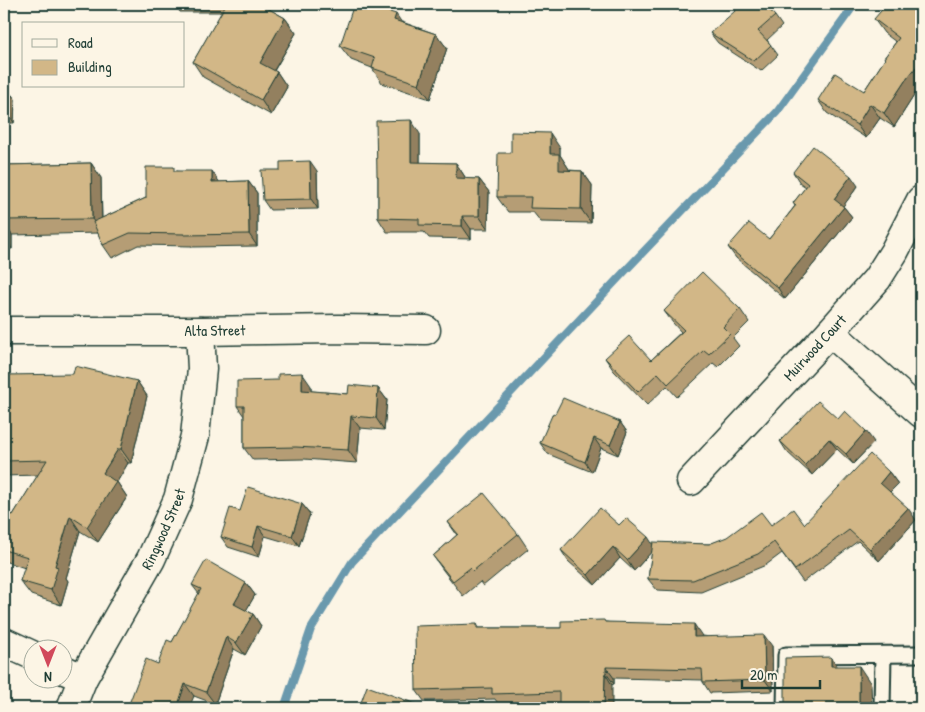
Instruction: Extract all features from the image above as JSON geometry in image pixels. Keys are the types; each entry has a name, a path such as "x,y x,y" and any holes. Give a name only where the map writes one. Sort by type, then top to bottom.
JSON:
{"street":[{"name":"Muirwood Court","path":"691,480 830,332 877,279 894,252 921,200"},
{"name":"Alta Street","path":"4,331 426,330"},
{"name":"Ringwood Street","path":"71,708 73,673 151,559 178,499 195,436 202,369 200,331"},
{"path":"830,332 921,413"},
{"path":"4,642 22,650"}],"lane":[{"path":"785,708 786,656 921,654"},
{"path":"882,655 882,708"}],"building":[{"path":"226,4 260,4 285,18 260,63 277,72 261,100 193,62"},
{"path":"354,4 364,4 396,14 394,20 436,34 419,84 372,68 375,58 340,46"},
{"path":"743,4 764,4 775,16 758,31 771,45 754,61 710,33"},
{"path":"887,4 921,4 921,61 884,113 870,104 857,125 818,100 835,73 864,91 899,38 874,19"},
{"path":"4,94 11,94 11,118 4,118"},
{"path":"411,120 411,162 456,163 456,178 479,179 479,216 462,216 462,226 419,225 419,219 378,218 376,121"},
{"path":"511,132 550,133 550,154 559,154 559,170 582,171 581,209 530,208 531,197 497,197 498,153 511,153"},
{"path":"813,146 851,176 834,199 844,207 778,288 728,247 749,223 769,239 796,205 793,203 808,184 793,172"},
{"path":"310,161 311,199 263,200 261,170 280,170 280,162"},
{"path":"91,163 92,219 4,220 4,165"},
{"path":"146,167 174,167 174,171 212,171 212,182 248,181 249,234 184,235 130,233 103,245 93,222 146,198"},
{"path":"702,272 740,309 723,327 730,334 709,354 704,350 668,384 658,373 638,392 605,358 629,336 651,360 684,330 664,311"},
{"path":"921,317 921,331 915,327"},
{"path":"75,366 137,381 121,449 118,449 103,473 116,482 87,527 70,516 55,566 58,567 51,590 20,581 28,557 4,550 4,512 13,515 47,460 4,461 4,375 73,374"},
{"path":"302,373 302,390 348,394 349,385 378,388 376,418 351,416 348,450 296,447 244,448 244,406 237,406 237,381 278,380 278,374"},
{"path":"563,398 620,422 610,445 594,438 585,462 540,443 553,413 555,414"},
{"path":"818,401 838,419 845,411 866,431 846,454 829,439 805,465 780,441"},
{"path":"870,454 889,472 880,483 908,508 870,549 849,530 795,570 774,542 758,554 693,580 648,579 653,542 709,544 727,537 761,512 771,525 793,509 804,524"},
{"path":"248,487 302,504 292,536 258,526 252,547 221,537 230,508 240,511"},
{"path":"484,493 518,534 473,571 470,568 453,581 433,556 458,534 448,522"},
{"path":"600,508 619,525 626,518 648,537 627,560 613,547 588,575 561,550"},
{"path":"206,560 246,583 234,604 253,614 236,643 226,637 206,692 185,684 177,708 122,708 124,703 129,704 146,659 158,664 167,640 172,642 201,589 192,585"},
{"path":"604,620 605,622 694,624 694,637 764,635 765,680 703,682 702,669 606,667 604,708 559,708 559,692 492,694 492,688 416,690 415,626 477,624 477,628 561,628 561,621"},
{"path":"831,657 831,666 859,666 859,708 785,708 785,658"},
{"path":"367,686 416,704 414,708 359,708"}],"waterway":[{"path":"284,708 311,629 352,562 777,112 855,4"}]}
